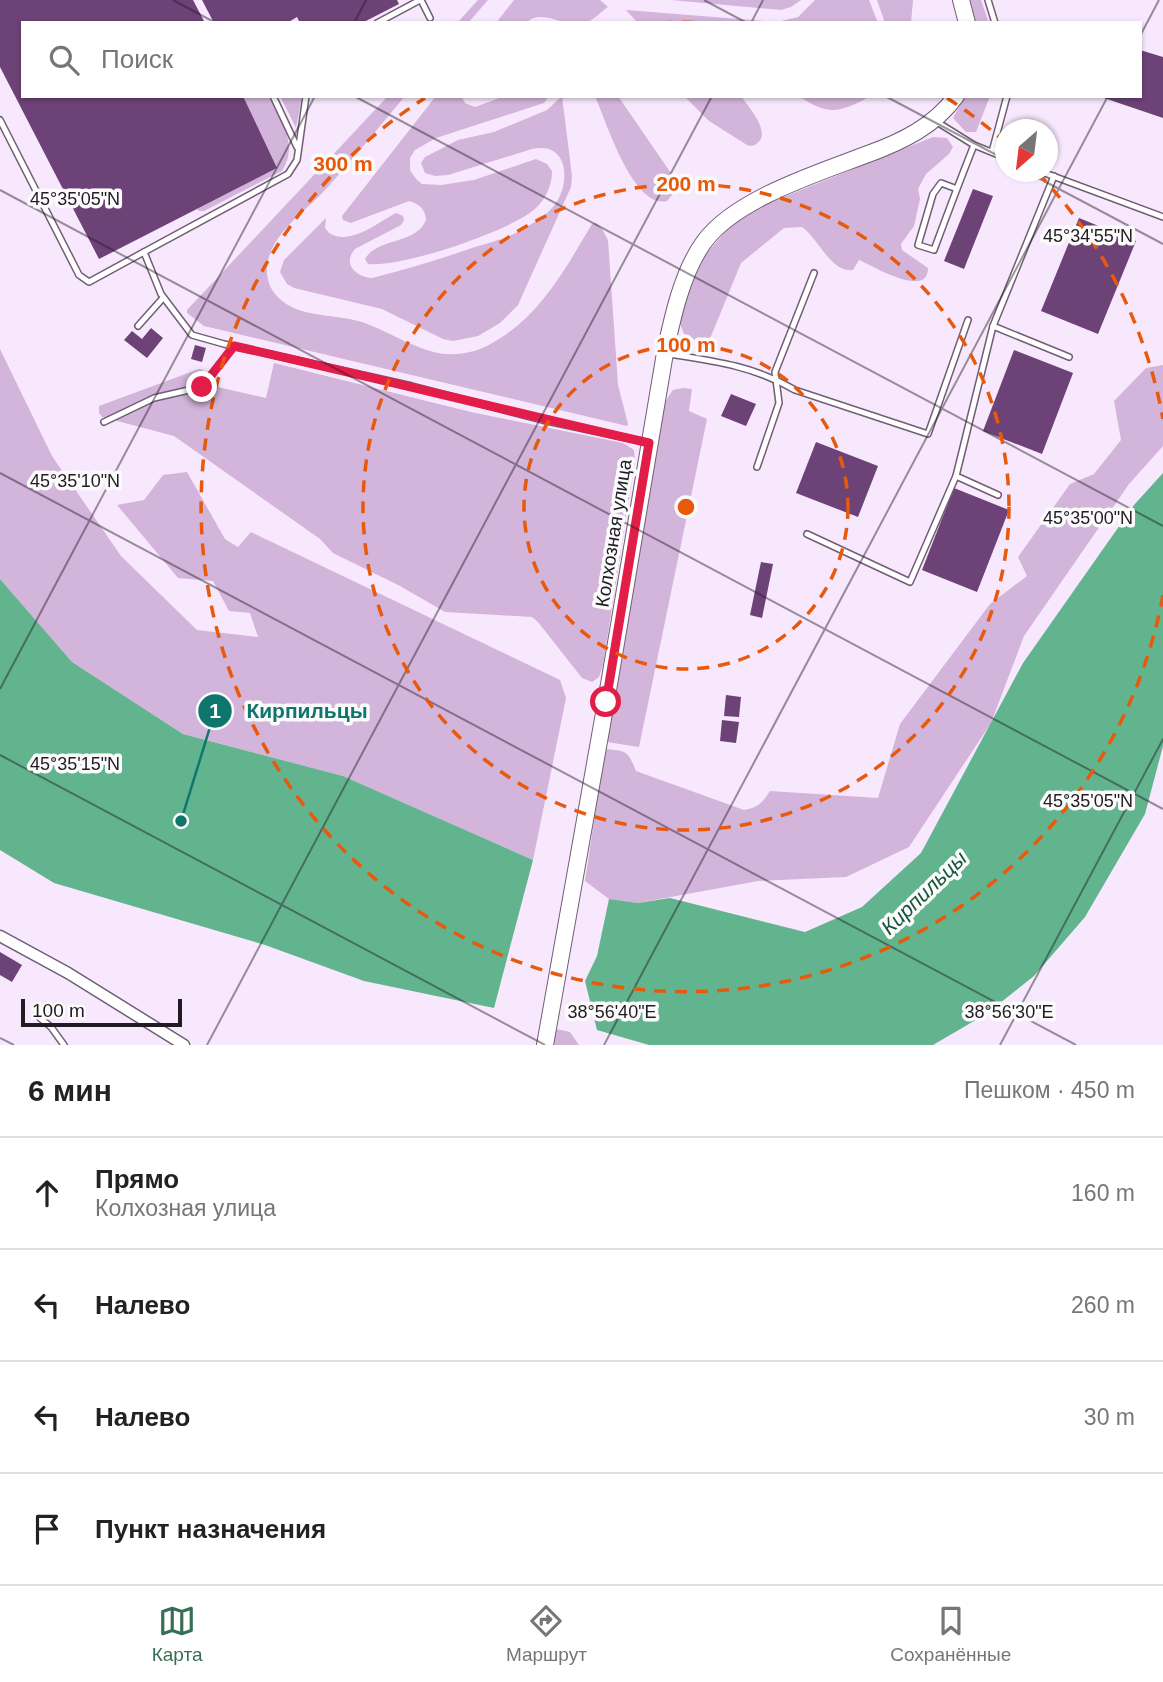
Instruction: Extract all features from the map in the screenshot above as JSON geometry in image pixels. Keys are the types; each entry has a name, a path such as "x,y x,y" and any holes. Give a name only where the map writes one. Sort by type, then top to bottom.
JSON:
{"main road":[{"path":"961,0 966,21"},
{"name":"Колхозная улица","path":"545,1045 665,354 673,317 690,271 703,243 720,225 743,208 818,173 889,146 934,120 954,98"}],"street":[{"path":"0,936 68,973 184,1045"}],"lane":[{"path":"383,21 408,3 420,0 430,18"},
{"path":"988,0 994,21"},
{"path":"273,98 298,149"},
{"path":"0,120 79,275 89,282 288,174 297,160 306,98"},
{"path":"992,152 1006,98"},
{"path":"934,120 974,145 995,153"},
{"path":"957,189 941,183 933,194 918,245 934,250 974,145"},
{"path":"1058,178 1163,217"},
{"path":"807,534 910,582 956,476 993,326 1052,182"},
{"path":"144,252 163,298 192,335 412,386 542,420 649,443"},
{"path":"757,467 779,403 775,372 814,273"},
{"path":"138,326 163,298"},
{"path":"665,354 736,364 776,379 795,390 928,434 968,320"},
{"path":"993,326 1069,357"},
{"path":"104,422 154,398 202,387 234,346"},
{"path":"956,476 998,495"},
{"path":"40,1017 64,1045"}],"shaded area":[{"path":"478,0 488,0 470,21 459,21"},
{"path":"514,0 600,0 608,7 589,21 561,21 539,17 529,21 498,21"},
{"path":"671,0 801,0 781,10"},
{"path":"815,0 869,0 877,21 781,21 798,17"},
{"path":"877,0 913,0 911,21 884,21"},
{"path":"967,0 981,0 988,21 973,21"},
{"path":"626,10 764,21 636,21"},
{"path":"244,98 269,98 286,133 289,151 287,161 282,171 204,211 197,209 277,168"},
{"path":"281,98 302,98 296,128"},
{"path":"386,98 403,98 326,189 279,237 269,257 267,269 268,281 273,291 289,306 299,310 362,322 436,352 467,353 487,346 521,323 548,293 592,224 596,223 608,240 618,385 628,424 627,426 204,326 187,313"},
{"path":"434,98 462,98 465,103 475,107 500,98 548,98 544,103 436,138 415,150 410,158 410,170 416,179 422,184 441,185 474,180 536,159 547,164 552,171 548,192 535,209 522,218 480,237 429,254 384,264 368,264 365,259 371,252 406,238 421,228 426,220 423,210 409,201 351,223 343,220 342,216"},
{"path":"562,98 571,187 518,305 500,323 478,336 453,341 443,339 382,309 287,284 280,272 284,260 326,218 325,228 329,233 346,237 363,232 396,213 403,216 401,225 355,249 351,255 350,265 353,269 372,278 501,239 540,218 552,208 562,189 564,168 554,152 545,148 532,149 448,175 435,176 425,173 421,163 425,157 458,140 494,132 547,110"},
{"path":"596,98 619,98 675,179 676,190 667,201 655,200 643,191 632,178"},
{"path":"686,98 742,98 759,122 762,136 759,142 752,146 747,145 709,121"},
{"path":"802,98 866,98 851,106 834,110"},
{"path":"964,98 989,98 976,132 966,132 953,118"},
{"path":"933,137 947,138 953,147 949,154 926,174 918,189 920,199 914,226 901,244 902,250 928,268 926,277 919,281 910,281 859,260 853,270 845,270 832,261 802,227 784,228 741,263 707,346 684,334 680,323 688,291 706,254 734,222 766,204"},
{"path":"0,349 52,456 121,556 197,630 258,637 250,613 229,611 213,581 178,578 117,505 144,500 163,475 187,472 225,539 238,547 251,532 560,680 566,698 533,860 343,776 183,734 72,662 0,579"},
{"path":"274,363 471,412 623,443 634,450 635,461 599,677 592,682 582,678 532,617 445,612 333,553 320,539 174,436 102,417 99,413 99,406 199,369 203,370 200,383 266,398"},
{"path":"1163,365 1163,446 1129,484 1024,636 991,723 909,847 846,877 758,881 638,903 609,899 585,881 605,749 626,753 636,771 744,810 760,804 770,791 878,798 900,724 990,604 1027,576 1018,557 1070,484 1094,474 1121,440 1114,401 1146,368"},
{"path":"692,389 689,411 707,419 639,747 607,742 664,403 673,390"},
{"path":"556,1029 570,1032 579,1045 554,1045"}],"water":[{"path":"1163,473 1163,746 1145,814 1085,917 1034,976 986,1014 933,1045 649,1045 597,1030 585,981 597,956 609,899 638,903 670,898 805,932 862,907 921,853 1023,663 1134,505"},
{"path":"0,579 72,662 183,734 343,776 533,860 494,1008 364,981 265,945 54,883 0,850"}],"building":[{"path":"0,0 193,0 204,21 21,21 21,98 244,98 277,168 99,259 0,67"},
{"path":"202,0 397,0 399,4 366,21 299,21 297,17 290,21 213,21"},
{"path":"1142,51 1163,57 1163,118 1104,98 1142,98"},
{"path":"973,189 993,196 964,269 944,261"},
{"path":"1079,218 1136,241 1098,334 1041,311"},
{"path":"151,328 163,338 147,358 124,340 132,331 142,339"},
{"path":"195,345 206,348 202,362 191,359"},
{"path":"1014,350 1073,373 1042,454 983,431"},
{"path":"731,394 756,404 746,426 721,416"},
{"path":"816,442 878,466 858,517 796,493"},
{"path":"954,488 1009,510 977,592 922,570"},
{"path":"761,562 773,564 762,618 750,615"},
{"path":"726,695 741,697 739,717 724,716"},
{"path":"722,720 739,722 736,743 720,741"},
{"path":"0,952 22,965 12,982 0,975"}],"place":[{"name":"Кирпильцы","path":"181,821"}],"route":[{"path":"202,387 234,346 649,443 606,702"}]}
